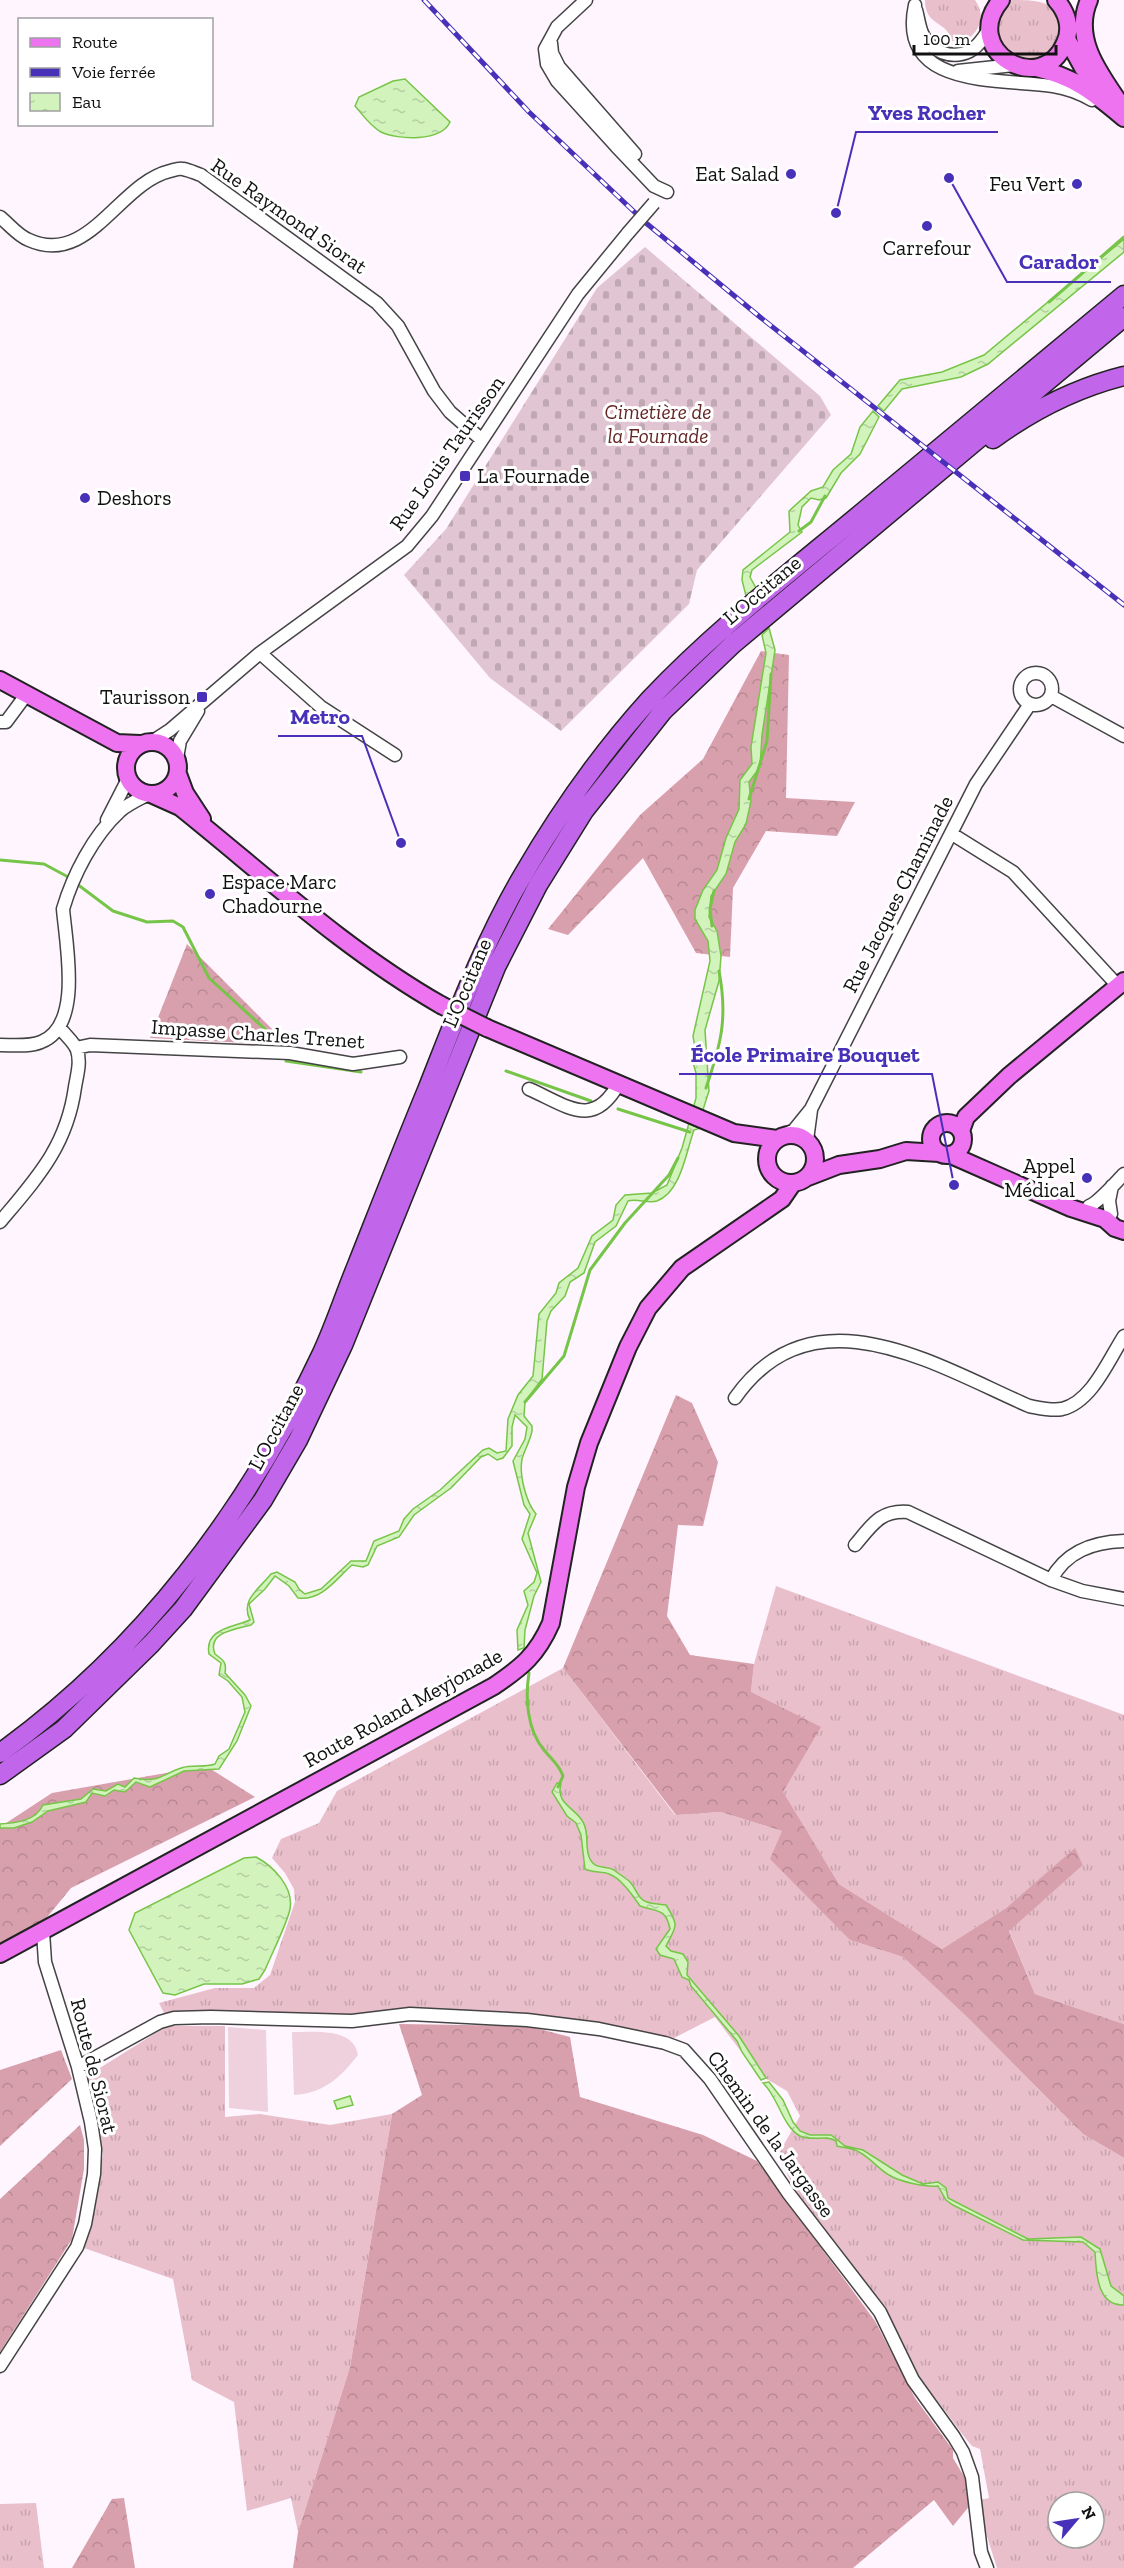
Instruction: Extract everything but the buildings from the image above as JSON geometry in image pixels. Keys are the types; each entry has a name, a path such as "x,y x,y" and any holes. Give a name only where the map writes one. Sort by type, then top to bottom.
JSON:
{"highway":[{"name":"L'Occitane","path":"0,1753 59,1707 148,1621 200,1557 245,1495 281,1432 323,1350 481,956 522,876 571,799 612,745 650,700 725,629 1124,295"},
{"name":"L'Occitane","path":"0,1775 64,1729 151,1644 183,1609 263,1500 298,1440 343,1346 496,967 538,885 584,811 663,711 734,644 1124,316"},
{"path":"924,484 960,464 1005,430 1042,408 1069,394 1124,376"}],"main road":[{"path":"981,0 990,24 990,38 999,54 1014,65 1067,76 1122,111"},
{"path":"990,24 1001,0"},
{"path":"1056,0 1064,10 1068,21"},
{"path":"1036,68 1056,58 1067,39 1068,21 1077,0"},
{"path":"1089,0 1083,23 1085,40 1097,69 1122,111"},
{"path":"1067,39 1075,56 1093,81 1122,111"},
{"path":"0,680 117,743 167,746 177,766 185,793 211,832"},
{"path":"86,728 107,746 140,791 180,807 336,936 409,987 487,1028 734,1133 751,1145 780,1180 800,1180 839,1165 880,1159 912,1148 954,1145"},
{"path":"127,774 129,755 146,743"},
{"path":"150,794 165,791 176,781 177,766"},
{"path":"954,1145 966,1117 1009,1076 1121,984"},
{"path":"912,1148 938,1128 953,1120 998,1081 1009,1076"},
{"path":"938,1128 953,1124 954,1145"},
{"path":"938,1128 933,1146 954,1145 980,1161 1052,1194 1111,1214 1124,1226"},
{"path":"734,1133 779,1137 795,1134 811,1145 855,1162"},
{"path":"769,1167 768,1150 779,1137"},
{"path":"800,1180 815,1165 811,1145"},
{"name":"Route Roland Meyjonade","path":"757,1215 770,1190 769,1167"},
{"name":"Route Roland Meyjonade","path":"0,1954 494,1686 531,1658 543,1641 551,1623 576,1487 589,1443 628,1347 648,1308 682,1268 782,1198 800,1180"},
{"path":"1052,1194 1080,1212 1105,1219 1115,1228 1124,1231"}],"street":[{"name":"Rue Louis Taurisson","path":"204,702 260,653 407,546 432,516 578,294 654,203 667,192 559,67 552,53 551,39 557,27 586,0"},
{"path":"915,2 922,33 929,44 942,53 958,54 970,50 979,44 990,24"},
{"path":"915,2 911,23 917,46 929,61 948,71 979,79 1065,88 1122,111"},
{"path":"948,71 1014,65"},
{"name":"Rue Raymond Siorat","path":"0,217 27,240 49,246 65,244 84,236 142,184 160,173 182,168 201,176 377,303 398,326 434,391 450,412 482,440"},
{"path":"260,653 321,707 396,755"},
{"path":"1032,673 1041,673 1049,678 1053,686 1051,696 1043,704 1030,704 1021,695 1020,688 1023,679 1032,673"},
{"path":"0,722 6,722 26,695"},
{"path":"1051,696 1124,736"},
{"path":"146,743 204,702"},
{"path":"177,766 180,741 204,702"},
{"name":"Rue Jacques Chaminade","path":"779,1137 794,1130 812,1109 976,784 1030,704"},
{"path":"105,828 108,815 127,774"},
{"path":"0,1045 32,1045 51,1037 60,1028 68,1007 63,909 67,894 105,828 122,809 150,794"},
{"path":"952,834 1013,872 1121,984"},
{"path":"0,1222 51,1157 64,1135 72,1114 79,1061 76,1048 60,1028"},
{"name":"Impasse Charles Trenet","path":"76,1048 90,1045 251,1050 290,1053 353,1064 400,1057"},
{"path":"529,1089 578,1110 592,1112 605,1105 619,1083"},
{"name":"Rue Jacques Chaminade","path":"811,1145 812,1109"},
{"path":"1089,1206 1097,1202 1124,1174"},
{"path":"1111,1214 1109,1201 1112,1185"},
{"path":"735,1398 747,1380 765,1365 786,1353 802,1347 845,1339 886,1345 1029,1406 1049,1410 1063,1408 1078,1400 1092,1387 1124,1336"},
{"path":"855,1545 883,1515 893,1511 908,1512 1051,1580 1082,1591 1124,1599"},
{"path":"1051,1580 1055,1571 1070,1556 1084,1547 1102,1541 1124,1541"},
{"name":"Route de Siorat","path":"0,2366 78,2247 85,2224 94,2174 95,2149 91,2122 78,2067 45,1962 43,1932"},
{"name":"Chemin de la Jargasse","path":"78,2067 160,2022 174,2018 352,2021 410,2014 527,2020 599,2029 665,2043 684,2050 710,2079 789,2194 880,2312 913,2380 963,2452 972,2477 981,2552 987,2568"}],"green space":[{"path":"925,0 975,0 979,6 980,24 963,42 952,41 946,30 929,15"},
{"path":"1011,0 1043,3 1055,10 1059,16 1060,37 1056,45 1043,57 1030,61 1017,59 1006,51 999,40 996,26 1000,13"},
{"name":"Cimetière de la Fournade","path":"645,247 820,396 831,415 697,570 689,604 561,731 490,678 404,575 446,529 597,288"},
{"path":"761,651 789,655 786,798 855,802 837,836 766,831 733,888 730,957 696,953 643,858 568,935 548,929 640,815 703,759"},
{"path":"187,944 288,1045 150,1038"},
{"path":"676,1395 692,1403 718,1462 703,1526 678,1525 667,1616 690,1655 754,1664 751,1692 821,1727 783,1792 839,1884 942,1949 1006,1908 1075,1848 1083,1865 1009,1931 1035,1994 1124,2024 1124,2158 1083,2134 968,2018 903,1957 850,1940 770,1859 782,1831 721,1812 676,1815 563,1668"},
{"path":"776,1586 1124,1715 1124,2024 1035,1994 1009,1930 1083,1865 1075,1849 1006,1908 942,1949 839,1884 782,1792 751,1692 754,1664"},
{"path":"563,1668 675,1815 721,1812 782,1831 850,1940 903,1957 968,2018 1083,2134 1124,2158 1124,2568 997,2568 985,2530 981,2500 989,2498 980,2449 972,2446 919,2376 885,2307 798,2197 778,2155 800,2116 787,2091 758,2074 715,2017 674,2038 595,2023 441,2009 394,2009 358,2015 313,2017 221,2010 164,2013 159,2003 215,1988 254,1988 270,1975 295,1902 294,1889 285,1873 272,1858 281,1839 319,1823 337,1791"},
{"path":"206,1766 255,1797 71,1888 44,1921 0,1945 0,1827 52,1793"},
{"path":"399,2024 528,2026 570,2037 580,2097 703,2135 757,2161 875,2321 915,2398 953,2450 953,2458 968,2483 971,2504 953,2526 934,2500 853,2568 293,2568 298,2532 350,2367 392,2114 422,2095"},
{"path":"167,2026 225,2026 225,2117 260,2114 330,2125 392,2114 350,2367 298,2532 291,2498 247,2511 234,2402 192,2380 173,2279 84,2248 103,2155 87,2076"},
{"path":"61,2050 72,2079 0,2146 0,2070"},
{"path":"80,2125 84,2140 84,2169 72,2239 0,2352 0,2199"},
{"path":"124,2498 135,2568 72,2568 112,2499"},
{"path":"36,2503 44,2568 0,2568 0,2504"}],"shaded area":[{"path":"228,2027 266,2030 268,2112 229,2108"},
{"path":"292,2032 341,2035 355,2046 358,2055 345,2071 323,2088 294,2095"}],"water":[{"path":"405,79 450,122 438,133 418,138 388,135 373,127 355,106 359,97 393,81"},
{"path":"1124,239 1124,252 988,364 961,377 902,389 884,411 878,406 900,380 942,372 984,355"},
{"path":"873,411 879,417 860,454 841,473 826,498 819,500 811,498 802,507 798,525 802,532 752,570 750,577 756,588 746,596 742,580 743,570 790,532 789,511 811,491 823,487 833,470 851,454 860,427"},
{"path":"769,628 775,650 762,735 760,767 749,782 751,801 746,824 735,842 726,874 711,896 709,917 717,931 721,956 719,981 705,1030 709,1091 701,1116 701,1128 694,1130 682,1170 672,1189 657,1201 628,1201 616,1226 595,1242 584,1273 570,1282 565,1296 551,1311 547,1321 542,1379 525,1402 524,1416 532,1426 532,1431 522,1459 522,1480 526,1496 536,1514 528,1533 541,1582 534,1596 525,1630 524,1648 518,1650 517,1630 528,1605 524,1591 534,1582 537,1573 522,1539 530,1514 524,1505 513,1461 525,1439 527,1427 515,1415 512,1427 512,1446 503,1458 497,1460 488,1454 481,1457 451,1488 414,1515 399,1537 377,1546 368,1565 363,1567 352,1565 328,1588 307,1598 298,1598 289,1586 275,1576 249,1604 254,1622 219,1636 213,1647 215,1654 224,1662 225,1673 245,1695 251,1706 237,1741 219,1769 184,1771 150,1787 136,1782 125,1792 114,1790 105,1796 92,1793 86,1802 48,1811 32,1822 14,1828 0,1828 0,1824 31,1818 43,1805 81,1799 93,1789 106,1791 118,1784 125,1787 134,1778 155,1779 185,1767 215,1764 219,1756 229,1749 245,1712 242,1697 228,1681 219,1675 221,1663 209,1654 209,1645 211,1639 222,1630 250,1620 247,1606 256,1590 271,1574 277,1572 295,1582 305,1594 321,1589 351,1561 366,1561 374,1541 399,1531 404,1519 413,1509 440,1490 483,1450 489,1448 497,1453 506,1451 508,1419 518,1395 533,1376 539,1314 556,1293 559,1283 578,1268 592,1236 613,1220 616,1205 625,1195 652,1193 667,1185 682,1148 696,1098 696,1073 692,1059 695,1048 693,1036 710,961 708,941 695,919 695,910 703,890 717,870 726,838 739,809 740,780 752,764 751,747 766,653 762,635"},
{"path":"557,1783 561,1784 560,1791 563,1801 580,1817 585,1827 588,1855 592,1862 597,1866 614,1870 631,1884 644,1900 666,1905 675,1926 666,1946 671,1951 683,1954 688,1962 687,1975 739,2036 766,2078 761,2080 737,2041 691,1986 689,1980 682,1977 674,1959 660,1955 656,1949 670,1929 666,1917 656,1910 640,1906 613,1876 585,1869 581,1835 576,1823 567,1816 552,1792"},
{"path":"256,1857 281,1878 289,1893 290,1901 286,1923 259,1979 242,1984 204,1984 175,1995 163,1993 129,1930 135,1913 244,1858"},
{"path":"769,2082 783,2100 793,2122 800,2131 810,2135 831,2135 845,2146 863,2150 902,2175 923,2184 938,2182 946,2188 948,2198 1028,2239 1081,2237 1100,2249 1111,2286 1124,2296 1124,2305 1115,2304 1103,2294 1097,2278 1095,2252 1083,2242 1023,2240 953,2205 946,2200 938,2186 913,2184 894,2178 863,2154 837,2146 836,2141 832,2139 800,2136 789,2126 773,2096 763,2083"},
{"path":"350,2096 353,2105 337,2109 334,2101"}],"waterway":[{"path":"1049,302 1124,237"},
{"path":"799,531 811,522 825,496"},
{"path":"749,799 767,741 771,674"},
{"path":"0,860 44,864 70,878"},
{"path":"77,884 113,911 147,922 173,921 183,927 209,978 279,1042"},
{"path":"712,926 710,909 714,891"},
{"path":"706,1088 722,1031 723,1003 719,971"},
{"path":"286,1061 361,1072"},
{"path":"506,1071 591,1101"},
{"path":"618,1109 690,1132"},
{"path":"525,1402 564,1356 590,1270 625,1223 669,1175 678,1158"},
{"path":"529,1673 527,1693 531,1723 538,1742 563,1776 558,1787"}],"railway":[{"path":"424,0 529,112 646,223 760,317 1124,605"}],"place":[{"name":"Eat Salad","path":"791,174"},
{"name":"Carador","path":"949,178"},
{"name":"Feu Vert","path":"1077,184"},
{"name":"Yves Rocher","path":"836,213"},
{"name":"Carrefour","path":"927,226"},
{"name":"La Fournade","path":"465,476"},
{"name":"Deshors","path":"85,498"},
{"name":"Taurisson","path":"202,697"},
{"name":"Metro","path":"401,843"},
{"name":"Espace Marc Chadourne","path":"210,894"},
{"name":"Appel Médical","path":"1087,1178"},
{"name":"École Primaire Bouquet","path":"954,1185"}]}
